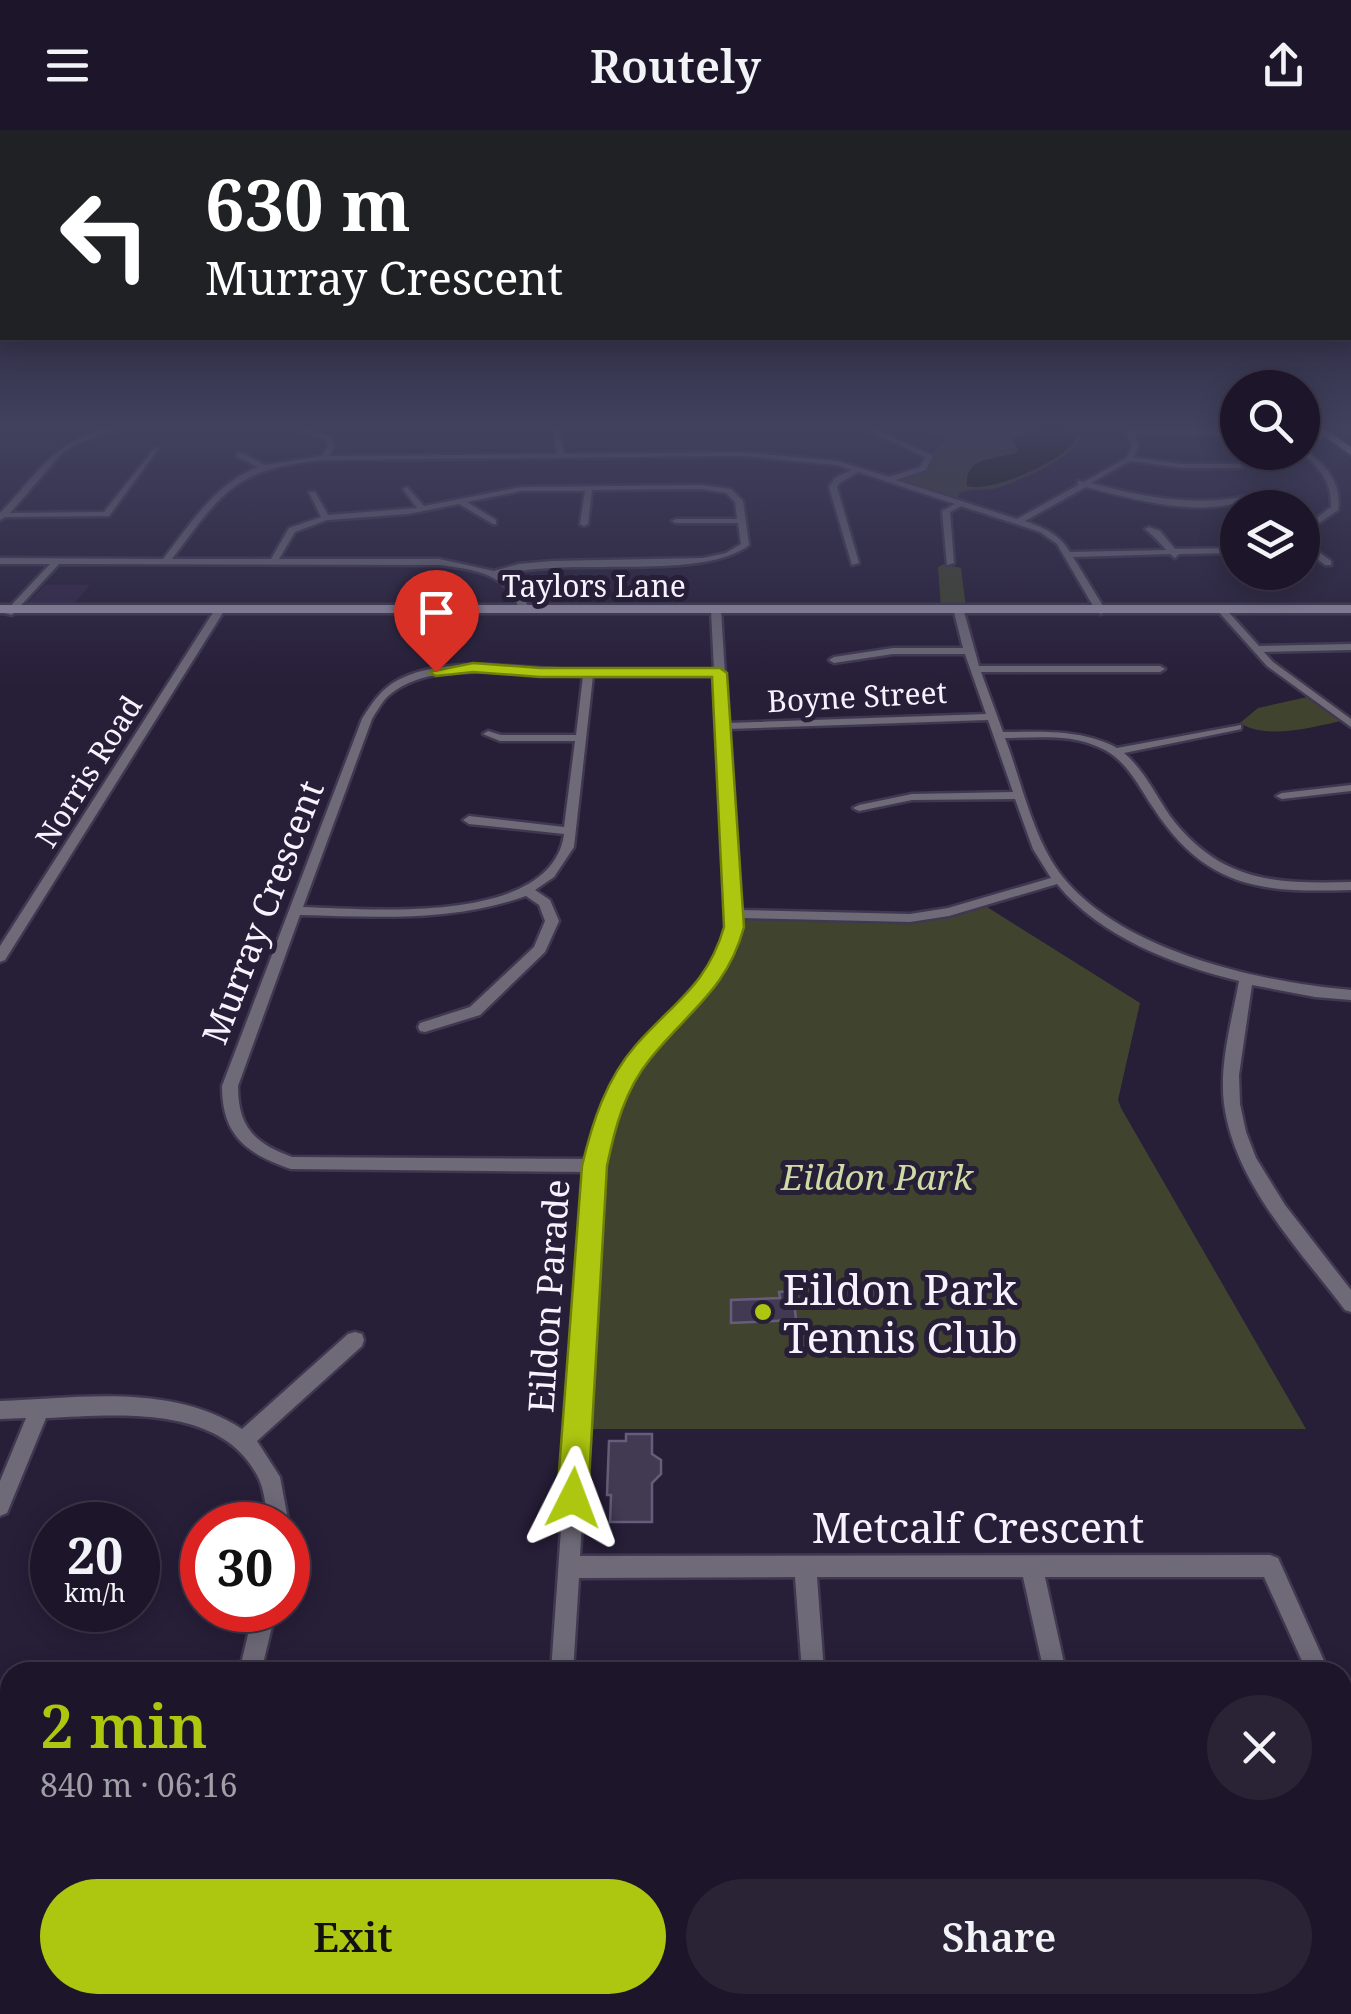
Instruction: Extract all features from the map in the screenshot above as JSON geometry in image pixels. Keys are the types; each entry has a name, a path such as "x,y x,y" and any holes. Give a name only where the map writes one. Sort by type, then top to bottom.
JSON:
{"main road":[{"name":"Taylors Lane","path":"5,611 1351,609"}],"street":[{"path":"166,562 202,516"},
{"path":"274,561 292,530 326,518 351,516"},
{"path":"483,516 493,522"},
{"path":"584,524 585,516"},
{"path":"494,574 547,562 722,559 737,554 745,545 741,516"},
{"path":"841,516 855,564"},
{"path":"946,516 950,563"},
{"path":"999,516 1038,530 1065,551 1100,609"},
{"path":"1019,521 1028,516"},
{"path":"676,522 742,522"},
{"path":"1149,528 1158,533 1175,555"},
{"path":"1065,551 1175,555 1220,551"},
{"path":"1320,556 1328,562"},
{"path":"0,562 439,562 494,574 515,588 524,610"},
{"path":"5,611 56,562"},
{"path":"1222,609 1255,649 1351,724"},
{"name":"Eildon Parade","path":"563,1662 595,1166 604,1123 627,1074 643,1052 709,984 726,955 736,914 716,610"},
{"path":"954,610 1040,849 1058,880 1096,912 1174,955 1246,980 1294,990 1351,995"},
{"name":"Norris Road","path":"0,957 218,611"},
{"path":"1255,649 1351,647"},
{"path":"834,660 894,651 969,651"},
{"name":"Murray Crescent","path":"595,1166 309,1166 267,1155 253,1146 231,1116 230,1086 366,719 382,696 412,678 460,668 720,673"},
{"path":"976,669 1160,669"},
{"path":"295,911 461,910 528,891 564,858 571,831 588,673"},
{"path":"1337,714 1351,711"},
{"name":"Boyne Street","path":"723,726 837,725 898,717 992,717"},
{"path":"1116,751 1237,727"},
{"path":"488,734 500,738 580,738"},
{"path":"999,736 1081,738 1116,751 1137,774 1185,845 1207,862 1236,876 1273,886 1351,886"},
{"path":"1282,796 1351,788"},
{"path":"860,808 912,797 1020,795"},
{"path":"468,820 571,831"},
{"path":"736,914 920,917 1058,880"},
{"path":"426,1026 470,1014 540,949 552,921 545,903 528,891"},
{"path":"1246,980 1232,1088 1236,1122 1267,1190 1351,1304"},
{"path":"244,1439 354,1340"},
{"path":"0,1410 187,1411 210,1418 244,1439 268,1473 274,1502"},
{"path":"0,1506 39,1410"},
{"name":"Metcalf Crescent","path":"568,1567 1270,1565 1314,1662"},
{"path":"805,1567 812,1662"},
{"path":"1032,1567 1053,1662"},
{"path":"252,1662 260,1632"}],"shaded area":[{"path":"45,585 90,585 73,605 28,603"}],"green space":[{"path":"944,564 961,568 966,608 941,608 938,567"},
{"path":"1312,696 1346,720 1278,732 1240,723 1258,708"},
{"name":"Eildon Park","path":"979,902 1140,1003 1118,1100 1121,1108 1306,1429 577,1429 595,1166 623,1082 699,998 736,914 910,918"}],"building":[{"name":"Eildon Park Tennis Club","path":"793,1291 796,1320 731,1323 731,1300 780,1298 779,1292"},
{"path":"626,1434 652,1434 652,1454 661,1460 661,1474 652,1483 652,1522 610,1522 609,1441 626,1441"}],"place":[{"name":"Eildon Park Tennis Club","path":"763,1312"}],"route":[{"path":"436,672 473,668 540,673 720,673 736,914 732,940 719,970 699,998 643,1052 627,1074 604,1123 595,1166 573,1498"}]}
